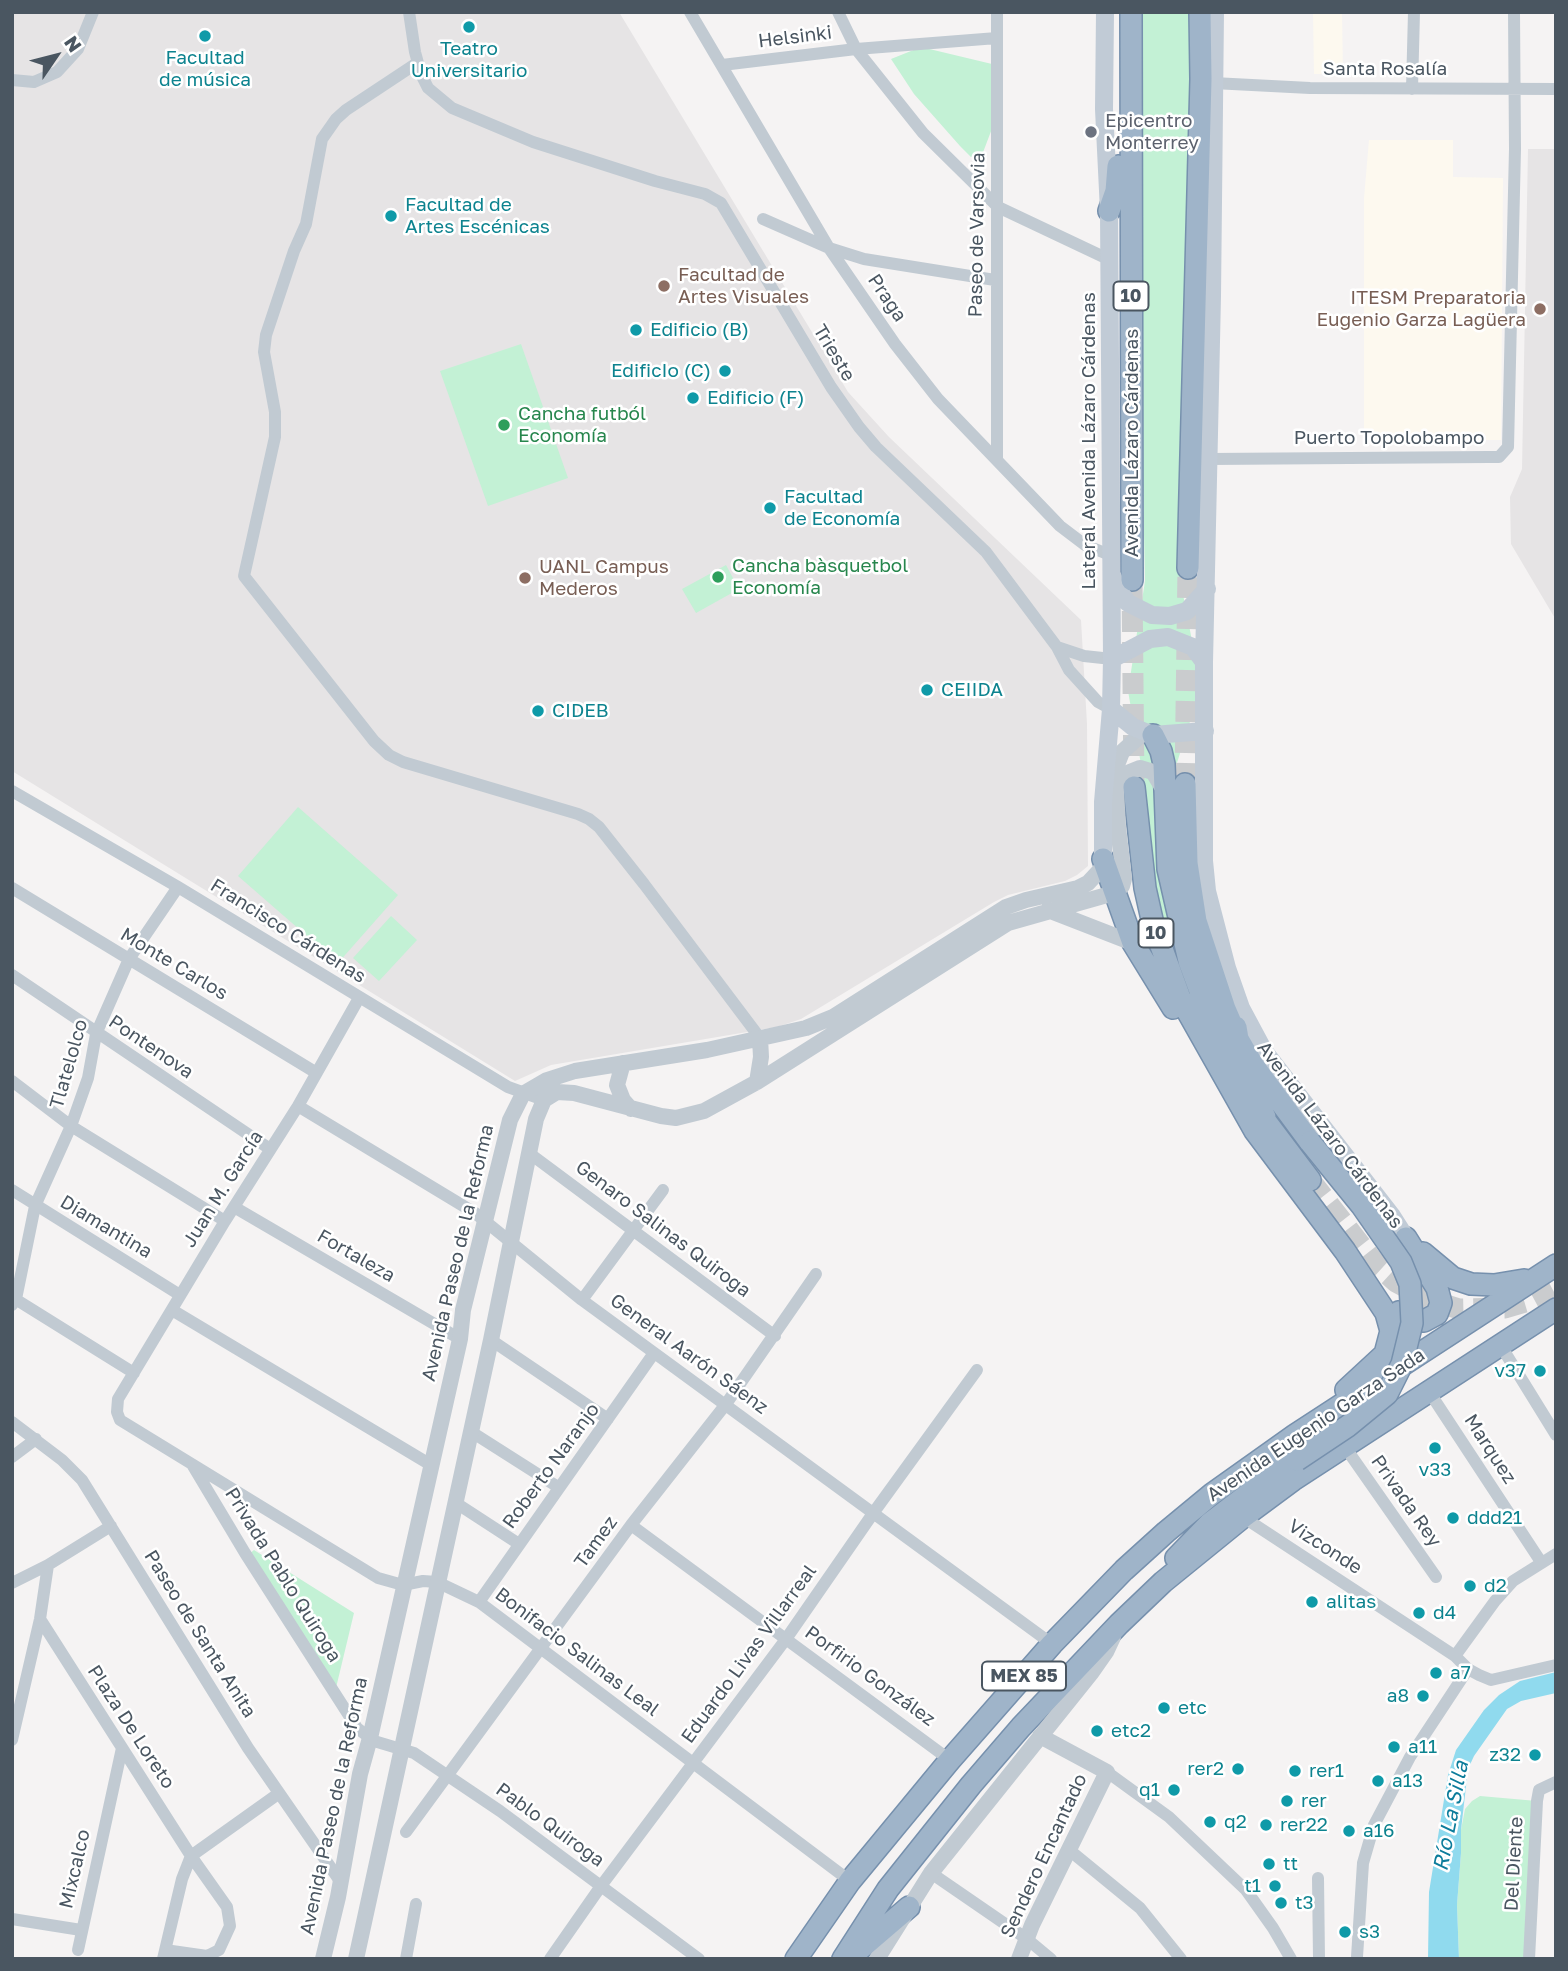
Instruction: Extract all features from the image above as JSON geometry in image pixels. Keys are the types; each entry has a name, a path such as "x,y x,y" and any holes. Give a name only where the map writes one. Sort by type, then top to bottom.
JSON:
{"highway":[{"name":"Avenida Lázaro Cárdenas","path":"1131,12 1132,580"},
{"path":"1188,568 1200,12"},
{"path":"1209,12 1213,91"},
{"path":"1109,211 1116,191 1120,139 1130,122"},
{"path":"1148,734 1163,757 1168,869 1189,961 1208,1015 1265,1117 1310,1180"},
{"name":"Avenida Lázaro Cárdenas","path":"1185,784 1187,863 1196,921 1225,1009 1238,1039"},
{"name":"10","path":"1125,786 1153,924 1180,998 1255,1131 1345,1251"},
{"path":"1102,863 1133,943 1206,1061 1235,1096"},
{"path":"1227,968 1238,1039"},
{"name":"10","path":"1163,1581 1172,1564 1193,1539 1264,1482 1348,1426 1387,1394 1402,1364 1412,1323 1410,1284 1401,1262 1362,1206 1252,1065 1238,1039"},
{"path":"1218,1067 1265,1117"},
{"path":"1345,1251 1360,1263 1398,1311 1408,1319 1424,1321 1437,1314 1441,1297 1406,1238"},
{"path":"1406,1238 1446,1273 1461,1281 1494,1286 1535,1277"},
{"path":"1295,1435 1380,1360 1389,1341 1391,1331 1385,1313 1345,1251"},
{"name":"Avenida Eugenio Garza Sada","path":"796,1959 850,1881 950,1759 1052,1644 1166,1532 1212,1494 1295,1435 1556,1265"},
{"name":"Avenida Eugenio Garza Sada","path":"843,1959 888,1889 971,1785 1021,1727 1163,1581 1243,1517 1556,1309"},
{"path":"849,1959 909,1907"}],"main road":[{"name":"Lateral Avenida Lázaro Cárdenas","path":"1102,863 1112,659 1105,12"},
{"path":"1204,662 1215,12"},
{"path":"1111,561 1114,580 1122,596 1136,608 1152,615 1170,616 1187,611 1207,589"},
{"path":"1112,659 1141,642 1168,637 1185,642 1204,662"},
{"name":"Avenida Lázaro Cárdenas","path":"1204,662 1204,861 1209,902 1241,1008 1264,1051 1392,1216 1406,1238"},
{"path":"1111,709 1133,727 1148,734 1205,731"}],"street":[{"path":"12,80 34,82 57,72 78,49 93,12"},
{"name":"Trieste","path":"409,12 417,63 428,88 442,102 463,114 533,142 705,194 722,203 831,387 859,427 876,447 986,552 1057,647 1069,670 1098,702 1111,709"},
{"name":"Praga","path":"690,12 829,248 895,344 938,399 1060,526 1111,561"},
{"path":"838,12 856,49 923,133 998,207 1108,258"},
{"name":"Paseo de Varsovia","path":"997,12 997,458"},
{"path":"1412,89 1414,12"},
{"name":"Puerto Topolobampo","path":"1209,459 1499,457 1508,447 1514,12"},
{"name":"Helsinki","path":"722,65 856,49 997,38"},
{"path":"417,63 346,110 322,139 308,217 294,251 264,345 275,412 275,437 244,576 374,740 389,755 403,762 578,814 599,827 760,1038 761,1057 757,1082"},
{"name":"Santa Rosalía","path":"1213,91 1310,88 1556,89"},
{"path":"763,219 829,248 864,259 995,279"},
{"path":"1057,647 1084,656 1112,659"},
{"path":"1125,786 1115,770 1119,758 1148,734"},
{"path":"356,1959 491,1340 536,1119 544,1100 558,1093 574,1093 676,1118 704,1111 757,1082 1008,923 1114,893 1122,886 1124,879 1125,786 1130,772 1140,768 1153,772 1164,790"},
{"name":"Francisco Cárdenas","path":"12,791 178,887 508,1087 544,1100"},
{"path":"523,1094 547,1080 575,1070 806,1028 833,1017 1006,907 1078,888 1093,879 1102,863"},
{"name":"Tlatelolco","path":"13,1300 36,1206 71,1126 88,1078 96,1034 129,959 178,887"},
{"name":"Monte Carlos","path":"12,888 315,1072"},
{"path":"1048,910 1133,943"},
{"name":"Pontenova","path":"12,975 270,1149"},
{"name":"Juan M. García","path":"191,1463 127,1426 117,1412 118,1399 298,1106 359,998"},
{"path":"623,1063 617,1085 623,1100 631,1109"},
{"path":"12,1081 71,1126 225,1221"},
{"name":"Avenida Paseo de la Reforma","path":"323,1959 360,1773 460,1339 463,1310 510,1119 523,1094"},
{"name":"General Aarón Sáenz","path":"298,1106 485,1220 582,1300 1052,1644"},
{"name":"Genaro Salinas Quiroga","path":"529,1153 775,1336"},
{"name":"Diamantina","path":"12,1190 180,1295"},
{"path":"582,1300 663,1190"},
{"name":"Fortaleza","path":"234,1207 460,1339"},
{"name":"Tamez","path":"406,1832 631,1525 726,1404 816,1274"},
{"path":"13,1300 134,1373"},
{"path":"172,1310 431,1465"},
{"path":"491,1340 608,1419"},
{"path":"1501,1346 1556,1435"},
{"name":"Roberto Naranjo","path":"479,1602 654,1353"},
{"name":"Eduardo Livas Villarreal","path":"550,1959 601,1886 786,1639 977,1370"},
{"name":"Marquez","path":"1430,1393 1541,1562"},
{"name":"Paseo de Santa Anita","path":"12,1422 36,1438 82,1480 278,1794 340,1881"},
{"path":"470,1431 558,1487"},
{"path":"12,1457 36,1438"},
{"name":"Privada Rey","path":"1345,1447 1436,1577"},
{"path":"191,1463 378,1578 403,1585 423,1581 437,1582"},
{"name":"Privada Pablo Quiroga","path":"191,1463 349,1716 357,1728 370,1738"},
{"path":"456,1503 519,1544"},
{"name":"Vizconde","path":"1243,1517 1455,1656 1468,1669"},
{"name":"Porfirio González","path":"631,1525 950,1759"},
{"path":"12,1583 48,1565 111,1526"},
{"path":"1455,1656 1513,1581 1556,1554"},
{"path":"12,1740 40,1619 48,1565"},
{"name":"Bonifacio Salinas Leal","path":"437,1582 479,1602 850,1881"},
{"name":"Plaza De Loreto","path":"40,1619 191,1856 222,1898 230,1917 230,1926 223,1945 213,1954 164,1955 191,1856"},
{"path":"877,1959 931,1873 1093,1672 1119,1624"},
{"path":"1357,1957 1363,1863 1374,1825 1410,1757 1468,1669 1491,1680 1556,1665"},
{"path":"12,1667 27,1672"},
{"path":"1040,1736 1107,1772 1169,1817 1246,1890 1291,1959"},
{"name":"Pablo Quiroga","path":"370,1738 414,1753 500,1811 699,1959"},
{"name":"Mixcalco","path":"12,1919 81,1930 122,1748"},
{"name":"Sendero Encantado","path":"1019,1959 1068,1849 1107,1772"},
{"name":"Del Diente","path":"1529,1959 1537,1801 1539,1790 1556,1782"},
{"path":"191,1856 278,1794"},
{"path":"1068,1849 1140,1908 1181,1959"},
{"path":"931,1873 1027,1939 1051,1959"},
{"path":"1318,1878 1319,1959"},
{"path":"406,1959 416,1904"},
{"path":"78,1950 81,1930"}],"shaded area":[{"name":"UANL Campus Mederos","path":"12,12 619,12 848,392 889,437 1081,620 1087,724 1088,866 1065,881 1008,895 994,902 801,1019 777,1027 551,1065 515,1081 12,771"},
{"path":"1313,12 1342,12 1343,74 1314,74"},
{"path":"1369,140 1453,140 1453,177 1503,178 1501,440 1364,440 1364,198"},
{"name":"ITESM Preparatoria Eugenio Garza Lagüera","path":"1528,149 1556,149 1556,620 1511,544 1510,497 1522,469"}],"green space":[{"path":"1133,12 1200,12 1201,79 1180,579 1201,687 1169,788 1218,1045 1184,981 1170,945 1153,886 1145,787 1128,691 1145,581"},
{"path":"921,47 992,64 993,126 982,155 971,157 960,146 914,94 891,59"},
{"name":"Cancha futból Economía","path":"521,344 568,478 488,506 440,371"},
{"name":"Cancha bàsquetbol Economía","path":"726,565 739,589 696,613 682,589"},
{"path":"298,807 398,895 338,963 238,876"},
{"path":"391,916 417,940 379,981 353,958"},
{"path":"254,1550 354,1613 335,1692 249,1554"},
{"path":"1480,1796 1537,1801 1529,1959 1459,1959 1457,1905 1461,1830 1465,1809"}],"water":[{"name":"Río La Silla","path":"1556,1672 1556,1693 1521,1701 1507,1709 1468,1769 1457,1905 1459,1959 1428,1959 1429,1892 1448,1775 1456,1750 1484,1710 1499,1695 1520,1681"}],"tunnel":[{"path":"1185,784 1188,568"},
{"path":"1132,580 1134,787"},
{"path":"1310,1180 1374,1262 1396,1282 1427,1299 1459,1309 1505,1308 1532,1300 1556,1287"}],"place":[{"name":"Teatro Universitario","path":"469,27"},
{"name":"Facultad de música","path":"205,36"},
{"name":"Epicentro Monterrey","path":"1091,132"},
{"name":"Facultad de Artes Escénicas","path":"391,216"},
{"name":"Facultad de Artes Visuales","path":"664,286"},
{"name":"ITESM Preparatoria Eugenio Garza Lagüera","path":"1540,309"},
{"name":"Edificio (B)","path":"636,330"},
{"name":"EdificIo (C)","path":"725,371"},
{"name":"Edificio (F)","path":"693,398"},
{"name":"Cancha futból Economía","path":"504,425"},
{"name":"Facultad de Economía","path":"770,508"},
{"name":"Cancha bàsquetbol Economía","path":"718,577"},
{"name":"UANL Campus Mederos","path":"525,578"},
{"name":"CEIIDA","path":"927,690"},
{"name":"CIDEB","path":"538,711"},
{"name":"v37","path":"1540,1371"},
{"name":"v33","path":"1435,1448"},
{"name":"ddd21","path":"1453,1518"},
{"name":"d2","path":"1470,1586"},
{"name":"alitas","path":"1312,1602"},
{"name":"d4","path":"1419,1613"},
{"name":"a7","path":"1436,1673"},
{"name":"a8","path":"1423,1696"},
{"name":"etc","path":"1164,1708"},
{"name":"etc2","path":"1097,1731"},
{"name":"a11","path":"1394,1747"},
{"name":"z32","path":"1535,1755"},
{"name":"rer2","path":"1238,1769"},
{"name":"rer1","path":"1295,1771"},
{"name":"a13","path":"1378,1781"},
{"name":"q1","path":"1174,1790"},
{"name":"rer","path":"1287,1801"},
{"name":"q2","path":"1210,1822"},
{"name":"rer22","path":"1266,1825"},
{"name":"a16","path":"1349,1831"},
{"name":"tt","path":"1269,1864"},
{"name":"t1","path":"1275,1886"},
{"name":"t3","path":"1281,1903"},
{"name":"s3","path":"1345,1932"}]}
